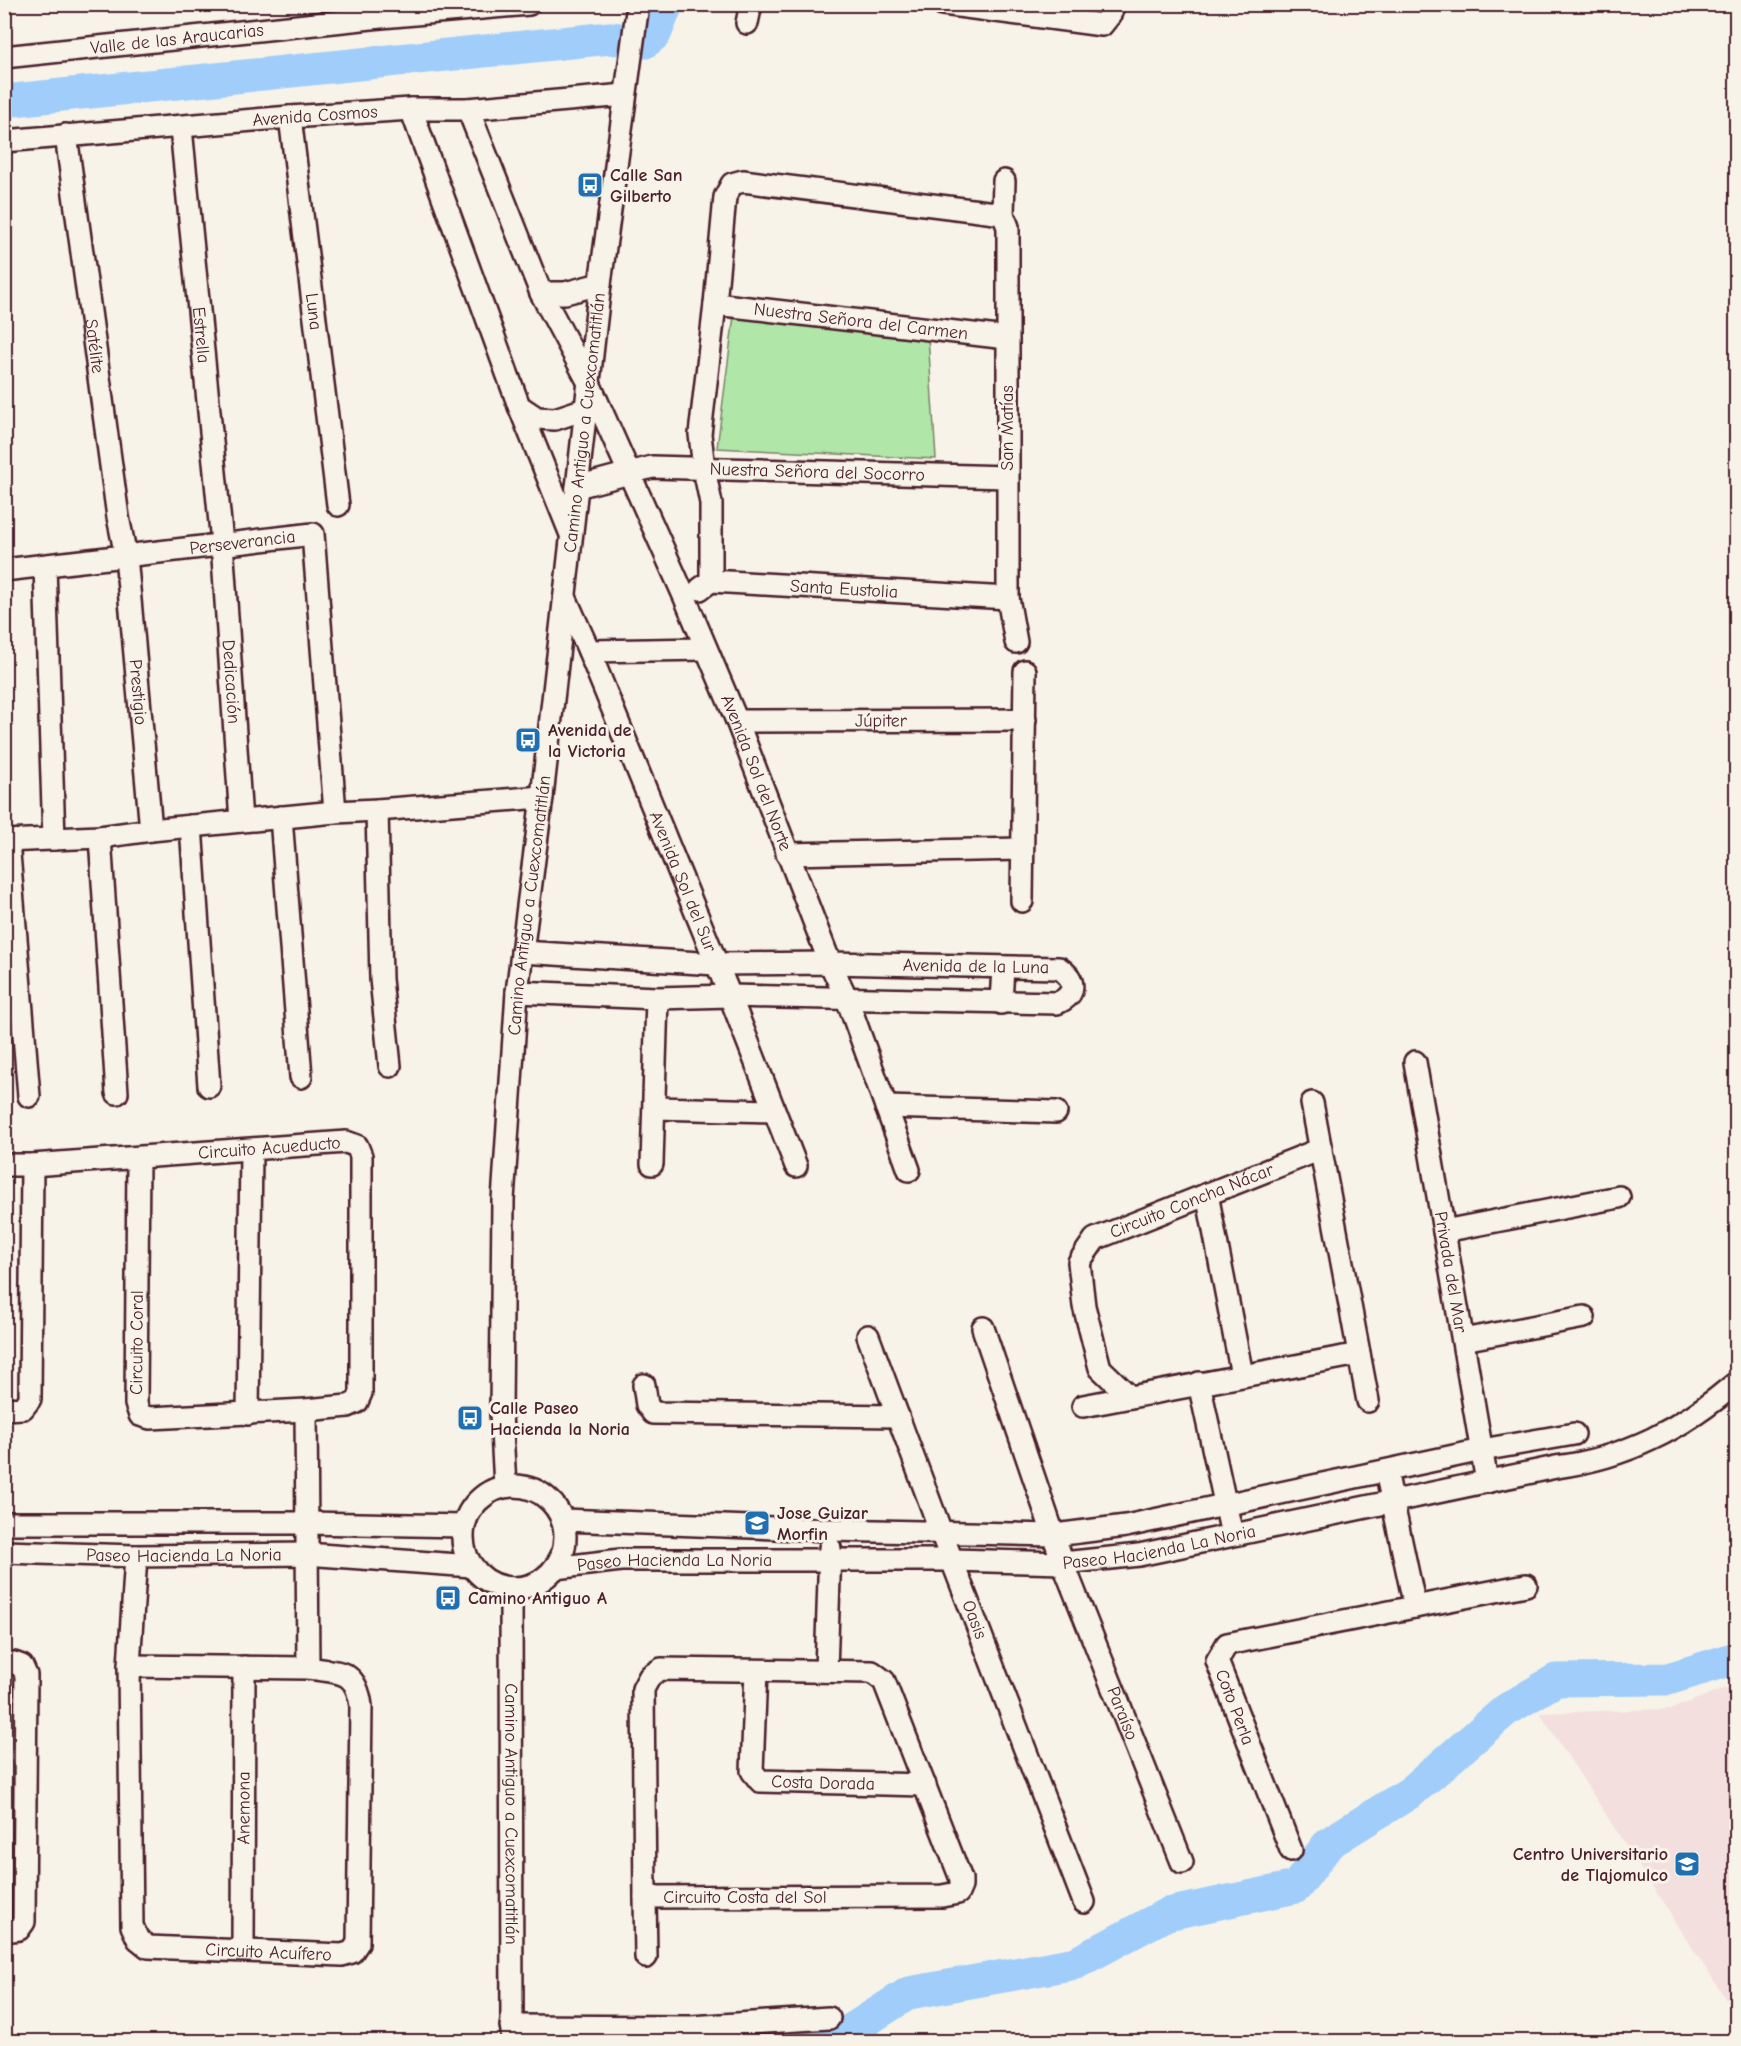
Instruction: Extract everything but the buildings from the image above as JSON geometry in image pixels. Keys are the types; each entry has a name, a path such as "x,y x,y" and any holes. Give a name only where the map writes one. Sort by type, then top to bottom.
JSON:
{"street":[{"name":"Valle de las Araucarias","path":"4,57 378,11 529,4"},
{"name":"Camino Antiguo a Cuexcomatitlán","path":"505,1486 501,1413 503,1200 517,993 542,797 600,284 638,4"},
{"path":"943,4 1000,9 1102,25 1110,15 1114,4"},
{"name":"Avenida Cosmos","path":"4,141 181,128 290,117 411,109 468,109 625,88"},
{"path":"411,109 519,406 571,534"},
{"name":"Avenida Sol del Norte","path":"468,109 541,293 589,383 737,721 787,855 830,963 847,999 909,1170"},
{"name":"Luna","path":"290,117 338,505"},
{"name":"Estrella","path":"181,128 222,543"},
{"name":"Satélite","path":"66,135 118,517 126,556"},
{"path":"685,598 711,581 711,503 700,434 716,304 725,197 732,184 743,181 1003,214"},
{"name":"San Matías","path":"1004,181 1003,214 1008,227 1008,598 1016,642"},
{"path":"541,293 565,293 600,284"},
{"name":"Nuestra Señora del Carmen","path":"716,304 1007,338"},
{"path":"519,406 537,418 555,419 585,409"},
{"name":"Nuestra Señora del Socorro","path":"577,487 652,467 1007,477"},
{"name":"Perseverancia","path":"4,570 313,534 335,812"},
{"name":"Dedicación","path":"222,543 241,821"},
{"name":"Prestigio","path":"126,556 151,830"},
{"path":"45,566 54,839"},
{"name":"Santa Eustolia","path":"711,581 1008,598"},
{"name":"Avenida Sol del Sur","path":"564,596 589,651 730,996 796,1166"},
{"path":"589,651 706,649"},
{"path":"1022,901 1025,671"},
{"name":"Júpiter","path":"737,721 1025,720"},
{"path":"29,1096 6,841 100,837 335,812 542,797"},
{"path":"377,810 381,979 390,1066"},
{"path":"281,817 301,1077"},
{"path":"190,826 209,1086"},
{"path":"100,837 117,1093"},
{"path":"787,855 1021,849"},
{"name":"Avenida de la Luna","path":"517,993 657,998 730,996 1057,1003 1066,999 1071,992 1068,974 1059,968 830,963 716,964 522,952"},
{"path":"1001,1003 1003,967"},
{"path":"652,1164 657,998"},
{"name":"Privada del Mar","path":"1415,1062 1487,1482"},
{"path":"1312,1103 1368,1401"},
{"path":"886,1107 1056,1112"},
{"path":"655,1108 774,1111"},
{"name":"Circuito Acueducto","path":"4,1165 138,1158 346,1142 357,1146 361,1156 362,1393 357,1402"},
{"name":"Circuito Concha Nácar","path":"1130,1397 1100,1368 1084,1306 1078,1262 1095,1239 1321,1149"},
{"path":"248,1414 251,1150"},
{"name":"Circuito Coral","path":"138,1158 136,1404 140,1414 150,1418 248,1414 348,1406 357,1402"},
{"path":"4,1409 23,1408 30,1399 32,1165"},
{"path":"1206,1194 1242,1375"},
{"path":"1444,1231 1619,1197"},
{"path":"1463,1340 1584,1317"},
{"path":"984,1328 1055,1535"},
{"name":"Oasis","path":"868,1336 1084,1902"},
{"path":"1083,1406 1359,1354"},
{"path":"1199,1383 1232,1536"},
{"name":"Paseo Hacienda La Noria","path":"555,1568 621,1560 952,1560 1063,1563 1139,1555 1556,1467 1585,1463 1619,1454 1659,1437 1706,1409 1737,1383"},
{"path":"644,1384 647,1405 653,1413 898,1416"},
{"path":"306,1410 308,1668"},
{"name":"Paseo Hacienda La Noria","path":"562,1520 830,1530 1055,1535 1126,1526 1482,1450 1574,1434"},
{"path":"1386,1471 1415,1607"},
{"path":"505,1486 523,1486 540,1492 553,1504 562,1520 565,1537 562,1553 555,1568 535,1584 511,1588 496,1585 483,1578 472,1566 464,1547 464,1526 472,1508 486,1494 505,1486"},
{"name":"Paseo Hacienda La Noria","path":"4,1523 306,1523 464,1526"},
{"path":"826,1671 830,1530"},
{"name":"Paraíso","path":"1055,1535 1063,1563 1182,1862"},
{"name":"Paseo Hacienda La Noria","path":"4,1552 136,1556 306,1554 472,1566"},
{"name":"Circuito Acuífero","path":"129,1665 308,1668 348,1675 359,1688 361,1706 358,1943 352,1952 342,1954 148,1947 138,1939 132,1926 129,1665 136,1556"},
{"name":"Coto Perla","path":"1291,1850 1217,1661 1227,1644 1526,1585"},
{"name":"Camino Antiguo a Cuexcomatitlán","path":"511,1588 512,2034"},
{"path":"4,1663 22,1666 26,1675 24,1922 19,1929 4,1931"},
{"name":"Anemona","path":"243,1949 244,1667"},
{"name":"Circuito Costa del Sol","path":"661,1669 756,1671 872,1672 884,1681 961,1879 958,1893 942,1896 645,1897 643,1689 650,1676 661,1669"},
{"name":"Costa Dorada","path":"756,1671 753,1771 760,1781 925,1785"},
{"path":"645,1897 646,1957"},
{"path":"512,2034 829,2018"}],"shaded area":[{"name":"Centro Universitario de Tlajomulco","path":"1736,1684 1736,2015 1540,1713 1671,1709"}],"green space":[{"path":"735,308 928,337 936,459 717,448"}],"waterway":[{"path":"4,101 610,38 645,42 655,34 667,4"},
{"path":"811,2042 848,2032 909,1993 1076,1963 1167,1914 1296,1887 1329,1843 1411,1792 1506,1710 1556,1680 1668,1679 1736,1658"}],"place":[{"name":"Calle San Gilberto","path":"590,185"},
{"name":"Avenida de la Victoria","path":"528,740"},
{"name":"Calle Paseo Hacienda la Noria","path":"470,1418"},
{"name":"Jose Guizar Morfin","path":"757,1523"},
{"name":"Camino Antiguo A","path":"448,1598"},
{"name":"Centro Universitario de Tlajomulco","path":"1687,1864"}]}
